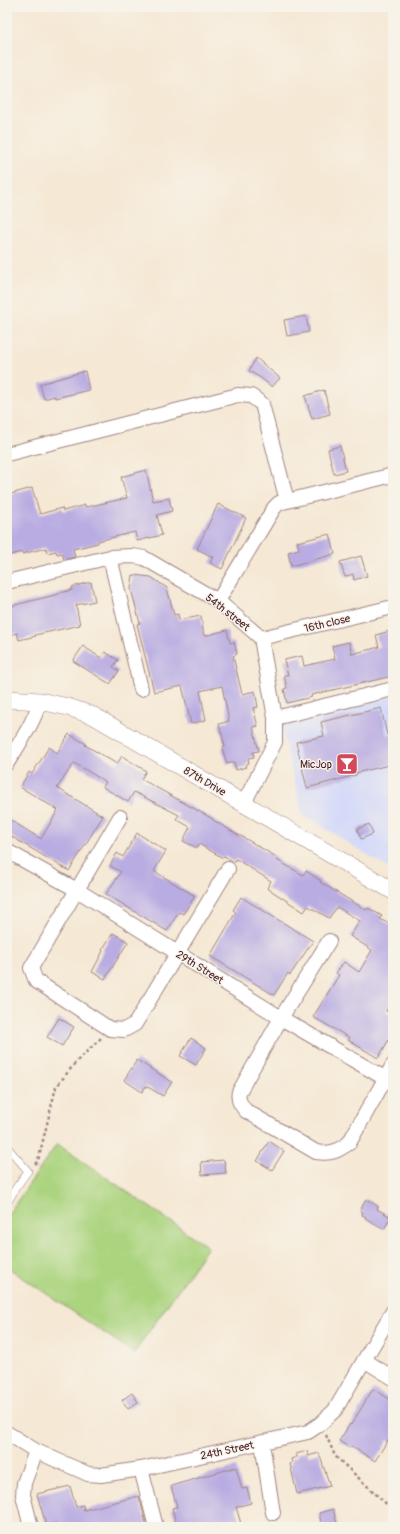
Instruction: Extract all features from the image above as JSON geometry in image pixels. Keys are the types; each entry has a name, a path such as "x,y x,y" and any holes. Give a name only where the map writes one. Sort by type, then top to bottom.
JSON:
{"street":[{"path":"7,454 238,395 251,396 262,404 288,500"},
{"path":"218,601 274,508 279,503 393,475"},
{"name":"54th street","path":"7,582 110,558 133,556 144,558 218,601 260,638 275,718 275,742 244,804"},
{"path":"110,558 141,689"},
{"name":"16th close","path":"260,638 393,607"},
{"path":"275,718 393,689"},
{"name":"87th Drive","path":"7,699 40,700 68,707 94,716 393,891"},
{"path":"7,763 28,731 36,715 40,700"},
{"path":"120,817 33,962 31,968 32,974 36,981 110,1029 124,1030 135,1024 228,869"},
{"name":"29th Street","path":"7,852 77,890 281,1018 389,1081"},
{"path":"329,941 281,1018 239,1092 238,1097 240,1104 246,1111 316,1152 328,1154 337,1151 349,1143 389,1081 393,1065"},
{"name":"24th Street","path":"7,1433 36,1451 88,1474 101,1475 141,1469 308,1432 336,1410 393,1311"},
{"path":"364,1360 393,1378"},
{"path":"262,1443 273,1513"},
{"path":"31,1527 23,1494 24,1483 36,1451"},
{"path":"141,1469 156,1527"}],"lane":[{"path":"7,1147 28,1171 15,1189 7,1204"}],"path":[{"path":"28,1171 38,1161 56,1087 76,1062 110,1029"},
{"path":"320,1424 335,1456 393,1510"}],"shaded area":[{"path":"393,696 393,871 302,814 281,724"}],"green space":[{"path":"57,1144 208,1247 134,1353 7,1267 7,1216"}],"building":[{"path":"306,316 309,332 287,336 284,320"},
{"path":"256,358 280,378 272,387 249,371"},
{"path":"85,371 89,390 44,399 40,384"},
{"path":"324,390 330,414 312,419 305,396"},
{"path":"340,446 346,471 334,474 328,449"},
{"path":"146,470 153,501 169,498 172,511 157,515 162,535 137,541 135,532 98,541 98,543 73,549 75,557 64,560 62,553 57,554 56,551 47,553 46,548 7,556 7,495 32,488 40,514 62,508 63,511 85,505 86,507 127,498 121,477"},
{"path":"218,504 246,518 222,569 210,563 213,557 197,549"},
{"path":"330,534 335,554 291,566 288,552 299,549 297,542"},
{"path":"361,556 367,576 354,580 353,574 345,577 340,562"},
{"path":"133,575 151,577 167,588 174,615 178,614 179,620 201,616 204,636 227,630 230,643 234,642 237,654 233,656 242,694 255,691 258,707 253,708 258,726 253,727 259,751 253,752 254,757 248,758 249,763 245,765 246,767 236,770 234,762 227,764 222,748 225,747 219,724 229,721 222,686 200,691 206,720 191,724 182,686 154,692 137,624 140,623 131,589"},
{"path":"91,582 95,601 76,605 80,625 19,640 17,633 7,636 7,607 59,594 72,590 72,587"},
{"path":"393,630 393,676 311,695 312,697 287,703 284,689 287,688 284,675 288,675 284,660 302,656 304,666 335,659 332,646 349,642 352,654 379,647 376,635"},
{"path":"83,646 101,658 105,652 118,660 113,667 119,671 110,684 73,661"},
{"path":"381,708 387,735 393,734 393,764 356,773 356,775 307,788 296,742 324,736 321,722"},
{"path":"69,734 117,764 122,756 146,771 141,779 213,819 278,858 277,860 303,875 306,871 321,881 320,882 366,910 368,908 382,916 380,919 393,926 393,1000 386,1011 393,1015 393,1033 378,1058 348,1040 350,1038 313,1017 339,975 336,973 344,962 359,972 372,950 350,936 360,921 337,907 329,918 308,906 304,912 267,888 271,881 236,859 234,862 224,856 223,858 199,844 197,848 183,841 190,827 176,819 179,815 134,792 128,802 103,787 106,782 74,763 57,788 103,816 69,871 7,834 7,818 41,839 58,810 20,787 29,772 32,774 49,747 57,753"},
{"path":"369,824 373,834 361,839 357,829"},
{"path":"137,833 166,851 154,871 195,896 183,914 179,912 167,931 106,894 121,872 110,866 117,853 123,857"},
{"path":"241,897 313,941 290,975 288,973 274,995 210,956 236,912 233,910"},
{"path":"113,933 128,942 105,979 92,972 103,951 102,950"},
{"path":"59,1018 74,1027 62,1046 47,1037"},
{"path":"191,1038 206,1048 196,1065 180,1056"},
{"path":"137,1060 172,1082 163,1096 146,1086 142,1092 124,1080"},
{"path":"269,1141 284,1151 272,1170 257,1161"},
{"path":"224,1160 226,1173 202,1175 201,1162"},
{"path":"366,1199 378,1206 377,1209 391,1217 384,1229 362,1215 363,1212 360,1211"},
{"path":"373,1389 393,1401 393,1443 388,1440 375,1461 351,1446 350,1448 339,1441 350,1424 351,1425"},
{"path":"132,1393 138,1402 128,1409 122,1400"},
{"path":"307,1451 308,1456 319,1453 330,1486 297,1494 290,1464 292,1463 291,1459 297,1457 296,1454"},
{"path":"236,1467 242,1489 247,1488 251,1503 236,1507 242,1527 177,1527 172,1508 177,1507 171,1486"},
{"path":"70,1486 76,1507 83,1505 84,1510 139,1496 147,1527 57,1527 56,1523 46,1525 37,1494"},
{"path":"333,1509 338,1527 322,1527 319,1513"}],"place":[{"name":"MicJop","path":"347,764"}]}
